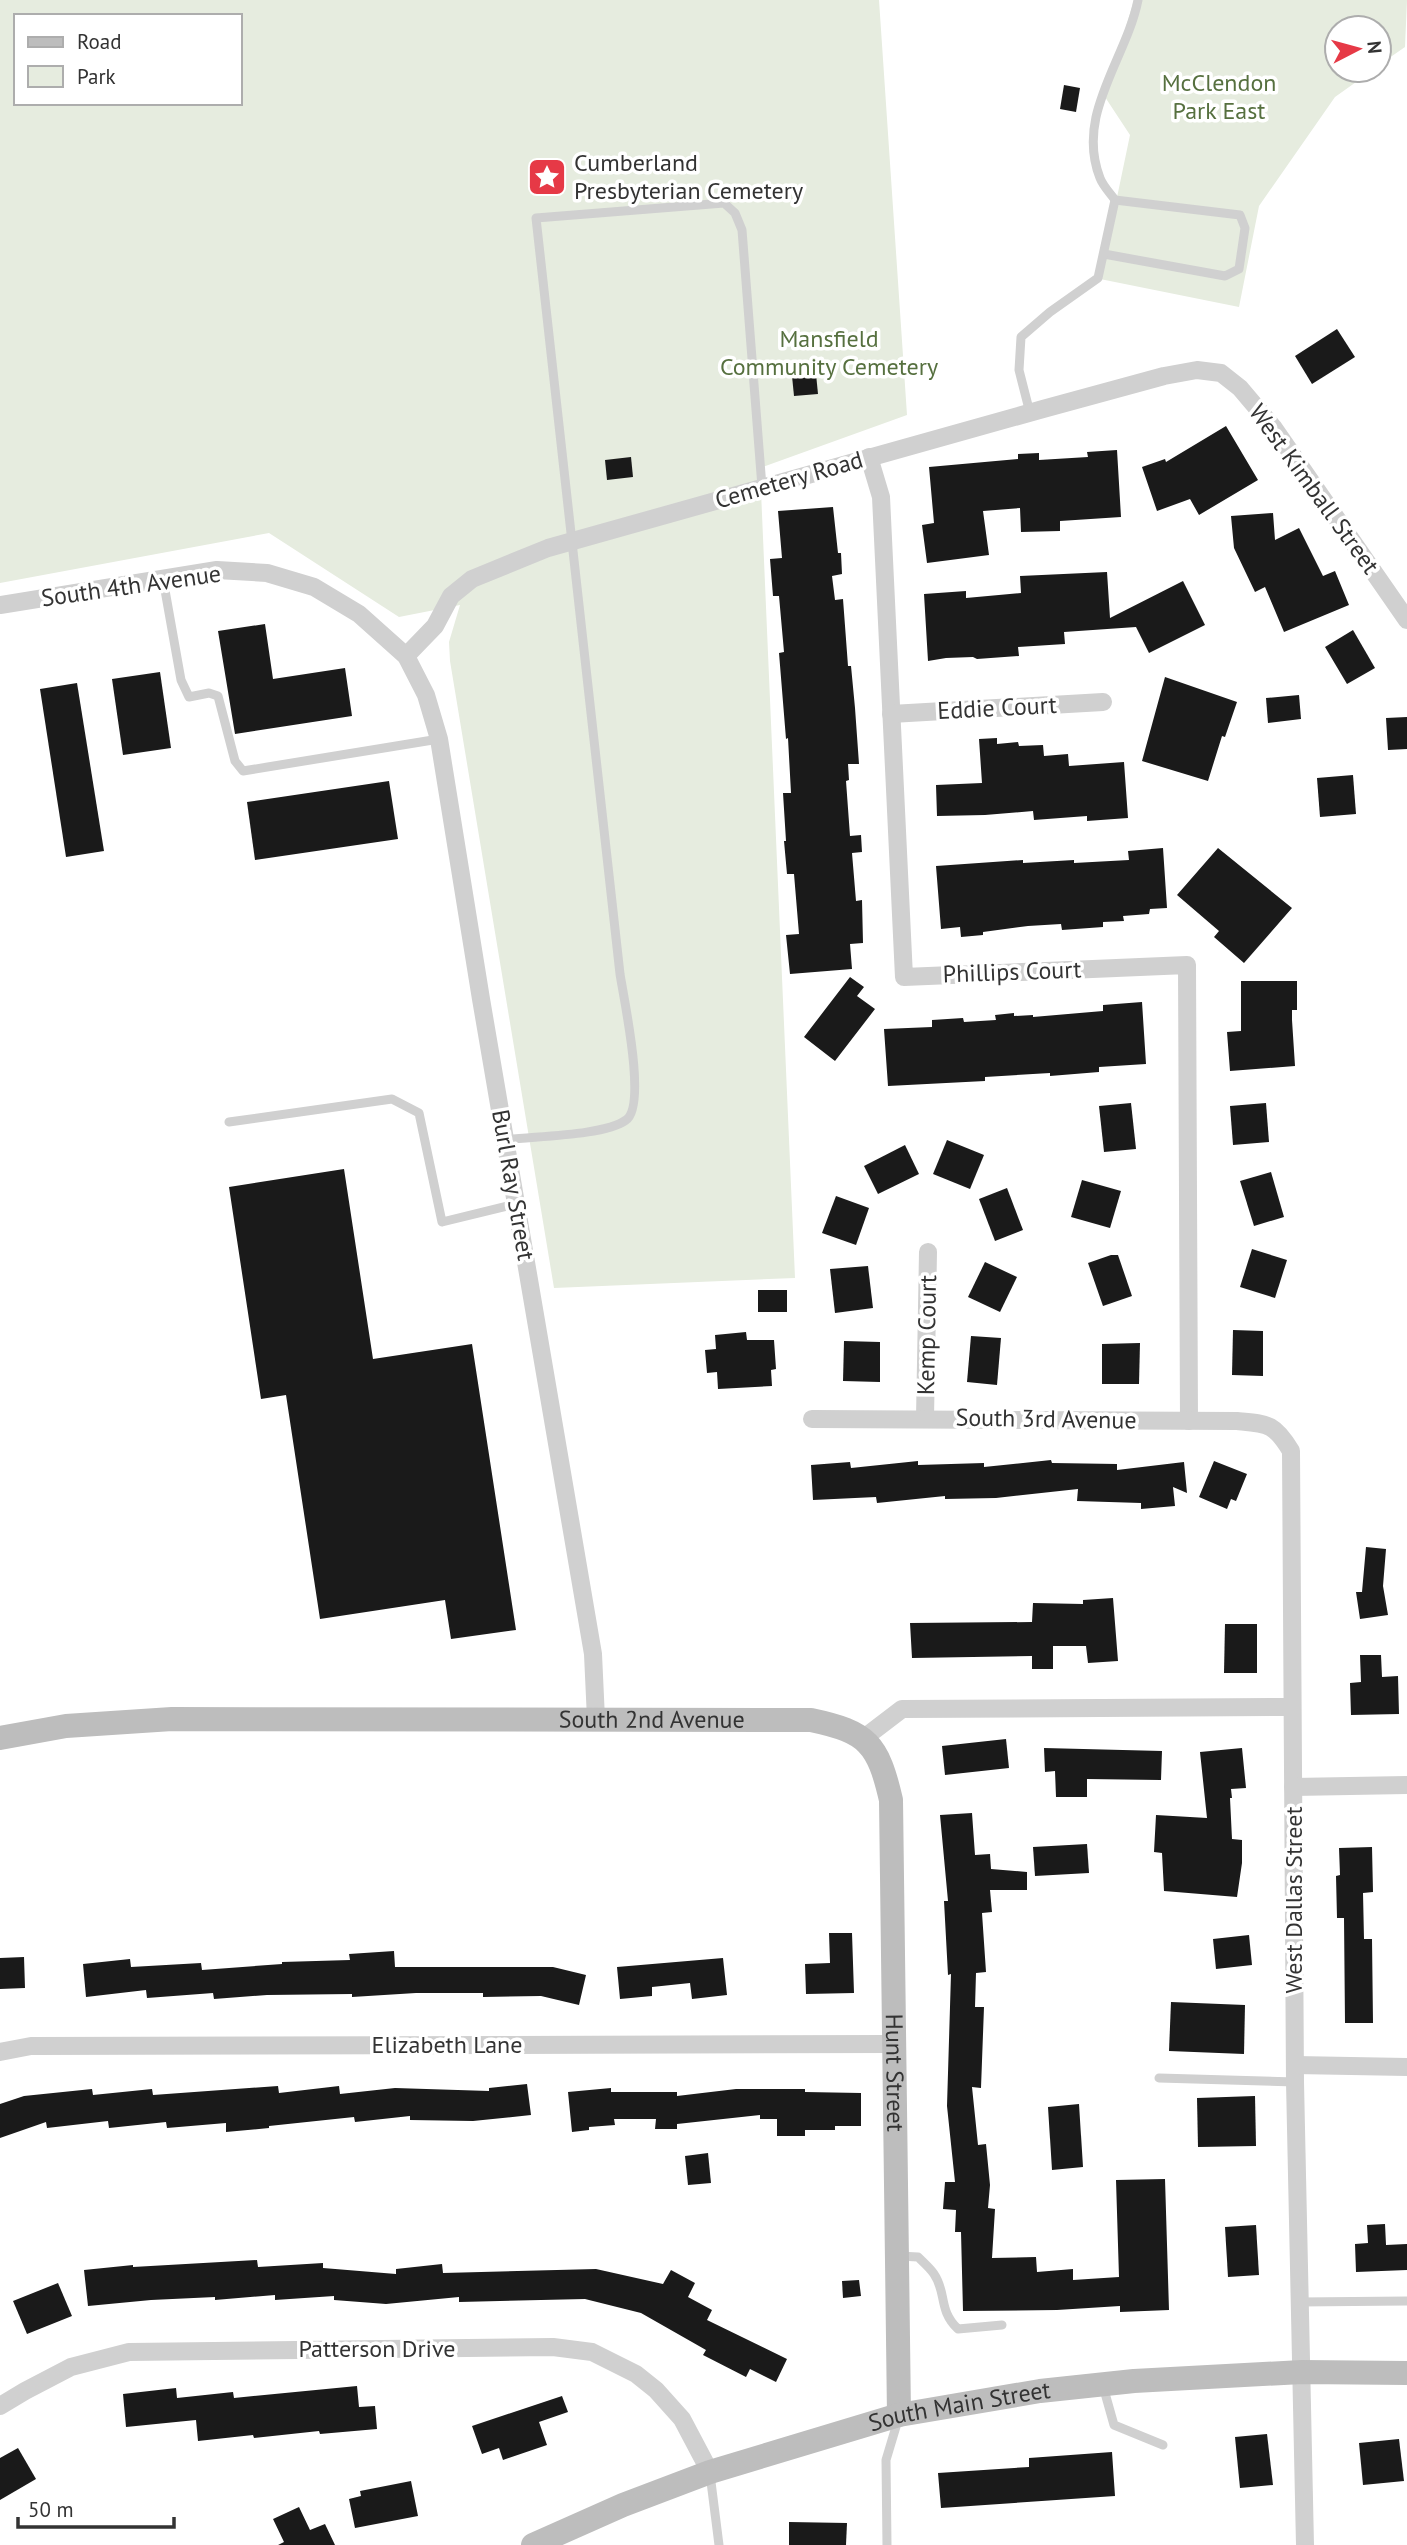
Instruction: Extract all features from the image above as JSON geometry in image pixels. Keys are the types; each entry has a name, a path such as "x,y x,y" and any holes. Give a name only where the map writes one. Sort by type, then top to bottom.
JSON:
{"street":[{"name":"Cemetery Road","path":"406,656 435,626 451,596 472,579 548,548 1164,376 1197,370 1209,372"},
{"name":"West Kimball Street","path":"1209,372 1221,373 1240,388 1273,427 1407,620"},
{"name":"Phillips Court","path":"869,457 881,497 904,976 1187,965 1188,1421"},
{"name":"South 4th Avenue","path":"0,605 217,570 267,573 314,587 359,614 406,656"},
{"name":"Burl Ray Street","path":"406,656 426,695 439,739 593,1654 596,1719"},
{"name":"Eddie Court","path":"891,713 1103,702"},
{"name":"Kemp Court","path":"925,1418 928,1252"},
{"name":"South 3rd Avenue","path":"812,1419 1188,1421 1258,1423 1279,1431"},
{"name":"West Dallas Street","path":"1279,1431 1291,1451 1293,1481 1295,2074 1305,2545"},
{"path":"864,1738 902,1709 1292,1707"},
{"name":"South 2nd Avenue","path":"0,1738 66,1726 149,1720 596,1719 811,1720 840,1726 864,1738"},
{"name":"Hunt Street","path":"864,1738 882,1764 891,1800 899,2415"},
{"path":"1293,1787 1407,1785"},
{"name":"Elizabeth Lane","path":"0,2052 31,2046 894,2044"},
{"path":"1295,2074 1407,2067"},
{"name":"Patterson Drive","path":"0,2406 24,2390 72,2367 129,2352 552,2347 592,2352 636,2374 656,2390 682,2419 710,2472"},
{"name":"South Main Street","path":"533,2545 623,2505 710,2472 899,2415 1040,2391 1102,2384 1302,2372 1407,2373"}],"lane":[{"path":"1104,254 1225,276 1239,269 1245,228 1240,215 1115,200 1100,180 1093,154 1092,131 1106,83 1138,0"},
{"path":"1030,412 1019,370 1021,337 1050,312 1098,278 1115,200"},
{"path":"505,1140 603,1129 625,1121 633,1114 635,1097 635,1075 620,974 536,218 724,203 734,213 743,230 762,487"},
{"path":"163,579 181,680 189,697 209,693 218,696 235,761 243,771 439,739"},
{"path":"229,1122 392,1099 419,1113 442,1222 516,1204"},
{"path":"1159,2078 1295,2074"},
{"path":"897,2256 918,2257 935,2275 944,2312 958,2329 1002,2325"},
{"path":"1300,2302 1407,2301"},
{"path":"1102,2384 1114,2426 1163,2445"},
{"path":"887,2545 886,2460 899,2415"},
{"path":"710,2472 719,2545"}],"green space":[{"name":"Mansfield Community Cemetery","path":"0,0 879,0 907,415 760,468 795,1278 554,1288 450,661 449,642 460,605 399,617 269,533 0,583"},
{"name":"McClendon Park East","path":"1134,0 1407,0 1405,47 1393,55 1393,14 1323,14 1323,84 1353,84 1335,97 1259,206 1239,307 1100,279 1130,135 1105,97"}],"building":[{"path":"1064,85 1080,88 1076,112 1060,109"},
{"path":"1337,329 1355,357 1312,384 1295,356"},
{"path":"816,374 818,394 794,396 792,376"},
{"path":"1226,426 1258,480 1199,515 1190,499 1157,511 1142,467 1165,459 1166,462"},
{"path":"1117,450 1121,517 1060,521 1060,531 1021,532 1020,508 983,511 989,555 927,563 922,525 934,523 929,467 1018,459 1018,454 1039,453 1039,460 1088,457 1087,452"},
{"path":"631,457 633,477 607,480 605,460"},
{"path":"833,507 842,574 832,576 835,600 843,599 859,764 848,764 849,780 846,781 850,836 861,835 862,852 852,853 856,901 862,900 863,943 850,944 852,969 790,974 786,935 799,934 794,874 787,874 784,841 783,793 791,793 779,653 784,652 779,596 773,596 770,559 782,558 778,511"},
{"path":"1273,513 1275,540 1299,528 1323,576 1335,571 1349,605 1284,632 1265,587 1255,592 1234,548 1231,516"},
{"path":"1107,572 1110,618 1183,581 1205,625 1149,653 1136,627 1064,632 1065,644 1018,647 1019,656 928,661 924,594 966,591 966,598 1021,593 1020,576"},
{"path":"265,624 273,679 345,668 352,716 235,734 218,631"},
{"path":"1353,630 1375,668 1347,684 1325,647"},
{"path":"160,672 171,748 123,755 112,679"},
{"path":"1165,677 1237,702 1225,737 1222,736 1208,781 1142,761"},
{"path":"77,683 104,851 66,857 40,689"},
{"path":"1299,695 1301,719 1268,723 1266,698"},
{"path":"1407,717 1407,749 1388,750 1386,718"},
{"path":"997,738 997,744 1018,742 1019,746 1043,745 1044,756 1068,754 1069,766 1124,762 1128,818 1087,821 1087,816 1034,820 1033,811 937,816 936,785 982,783 979,739"},
{"path":"1353,775 1356,814 1320,817 1317,778"},
{"path":"389,781 398,839 255,860 247,802"},
{"path":"1163,848 1167,908 1150,909 1149,914 1123,916 1124,921 1103,922 1103,927 1062,930 1061,924 1028,926 961,937 960,927 941,929 936,866 1023,860 1023,863 1074,860 1074,863 1129,860 1128,851"},
{"path":"1218,848 1292,908 1244,963 1214,937 1219,931 1177,895"},
{"path":"850,977 864,987 857,996 875,1009 835,1061 804,1037"},
{"path":"1241,981 1297,981 1297,1010 1292,1010 1295,1066 1230,1071 1227,1032 1241,1031"},
{"path":"1142,1002 1146,1064 1099,1067 1099,1072 985,1077 985,1081 888,1086 884,1029 932,1027 932,1020 996,1020 995,1015 1014,1013 1014,1016 1033,1017 1103,1011 1103,1005"},
{"path":"1131,1103 1136,1149 1104,1152 1099,1106"},
{"path":"1266,1103 1269,1142 1233,1145 1230,1106"},
{"path":"947,1140 984,1155 970,1189 933,1174"},
{"path":"905,1145 919,1174 878,1194 864,1166"},
{"path":"344,1169 373,1359 472,1344 516,1630 451,1639 445,1600 320,1619 286,1395 261,1399 229,1187"},
{"path":"1271,1172 1284,1217 1254,1226 1240,1181"},
{"path":"1082,1180 1121,1191 1110,1228 1071,1217"},
{"path":"1007,1188 1023,1230 995,1241 979,1199"},
{"path":"836,1196 869,1208 856,1245 822,1233"},
{"path":"1252,1249 1287,1260 1275,1298 1240,1287"},
{"path":"1118,1255 1132,1296 1103,1306 1088,1263"},
{"path":"985,1262 1017,1277 1000,1312 968,1297"},
{"path":"868,1266 873,1308 835,1313 830,1269"},
{"path":"758,1290 787,1290 787,1312 758,1312"},
{"path":"1233,1330 1263,1331 1263,1376 1232,1375"},
{"path":"746,1332 747,1340 774,1340 776,1369 771,1370 772,1386 718,1389 717,1372 707,1373 705,1350 716,1349 715,1335"},
{"path":"971,1336 1001,1338 997,1385 967,1382"},
{"path":"844,1341 880,1342 880,1382 843,1381"},
{"path":"1140,1343 1139,1384 1102,1384 1102,1344"},
{"path":"1051,1460 1052,1463 1117,1464 1117,1470 1184,1462 1187,1493 1173,1487 1175,1506 1141,1509 1141,1503 1077,1501 1078,1489 996,1498 945,1499 945,1496 877,1503 876,1497 813,1500 811,1465 850,1462 851,1468 918,1461 918,1465 984,1463 984,1467"},
{"path":"1214,1461 1247,1474 1236,1501 1231,1499 1227,1509 1199,1497"},
{"path":"1366,1547 1386,1549 1383,1586 1388,1615 1360,1619 1356,1592 1362,1592"},
{"path":"1113,1598 1118,1661 1088,1663 1086,1646 1053,1646 1053,1669 1032,1669 1032,1656 912,1658 910,1623 1032,1622 1033,1603 1083,1604 1083,1600"},
{"path":"1225,1624 1257,1624 1257,1673 1224,1673"},
{"path":"1360,1655 1381,1655 1382,1677 1398,1676 1399,1714 1351,1715 1350,1683 1361,1682"},
{"path":"1006,1739 1009,1768 945,1775 942,1746"},
{"path":"1044,1748 1162,1751 1161,1780 1087,1779 1087,1797 1056,1797 1055,1771 1045,1772"},
{"path":"1242,1748 1246,1788 1231,1789 1230,1798 1232,1839 1242,1840 1237,1897 1164,1891 1162,1853 1154,1852 1156,1815 1207,1818 1200,1752"},
{"path":"972,1813 975,1855 990,1854 991,1869 1027,1872 1027,1890 990,1890 992,1912 982,1913 986,1972 976,1973 975,2007 984,2007 981,2088 972,2087 978,2145 986,2144 990,2185 988,2208 995,2209 992,2258 1036,2257 1037,2272 1073,2269 1073,2280 1119,2277 1116,2180 1165,2179 1169,2310 1120,2312 1120,2306 963,2311 961,2232 955,2232 956,2210 943,2209 945,2182 955,2182 947,2106 951,1974 948,1975 944,1901 948,1901 940,1815"},
{"path":"1087,1844 1089,1873 1035,1876 1033,1847"},
{"path":"1372,1847 1373,1892 1363,1893 1364,1939 1372,1939 1373,2023 1345,2023 1344,1918 1337,1918 1336,1876 1340,1875 1339,1848"},
{"path":"829,1933 852,1933 854,1993 806,1994 805,1964 830,1963"},
{"path":"1249,1935 1252,1965 1216,1969 1213,1939"},
{"path":"394,1951 395,1967 553,1967 586,1975 579,2005 541,1996 483,1997 483,1993 352,1997 352,1994 267,1995 214,1999 213,1993 147,1998 146,1990 86,1997 83,1964 130,1959 131,1967 201,1963 202,1970 282,1962 350,1960 349,1954"},
{"path":"24,1957 25,1988 0,1989 0,1958"},
{"path":"723,1958 727,1995 692,1999 690,1983 652,1987 652,1996 620,1999 617,1967"},
{"path":"1171,2002 1245,2005 1244,2054 1169,2051"},
{"path":"527,2084 531,2115 473,2121 410,2120 410,2116 355,2122 354,2117 226,2132 226,2123 167,2128 166,2122 109,2128 108,2121 47,2128 46,2122 0,2138 0,2104 24,2096 92,2089 93,2095 152,2089 153,2095 278,2086 279,2093 339,2086 340,2094 395,2088 489,2091 489,2088"},
{"path":"611,2088 611,2092 677,2092 677,2096 736,2089 805,2089 805,2092 861,2093 861,2126 835,2126 835,2130 805,2130 805,2136 777,2136 777,2119 760,2119 760,2115 677,2124 677,2129 655,2129 656,2119 614,2119 615,2125 589,2127 589,2130 572,2132 568,2092"},
{"path":"1255,2096 1256,2146 1198,2147 1197,2098"},
{"path":"1079,2104 1083,2167 1052,2170 1048,2107"},
{"path":"708,2153 711,2183 688,2185 685,2156"},
{"path":"1385,2224 1386,2245 1407,2244 1407,2270 1356,2272 1355,2244 1368,2243 1367,2225"},
{"path":"1256,2225 1259,2275 1228,2277 1225,2227"},
{"path":"257,2260 258,2267 323,2263 323,2268 396,2274 396,2269 442,2264 443,2273 596,2269 663,2284 671,2270 695,2283 688,2297 712,2310 707,2320 787,2359 776,2382 750,2369 746,2377 703,2355 706,2350 641,2313 585,2299 459,2302 459,2297 386,2304 334,2300 334,2296 275,2300 275,2295 215,2300 215,2297 151,2300 88,2306 84,2270 133,2265"},
{"path":"859,2280 861,2296 843,2298 842,2281"},
{"path":"58,2283 72,2316 27,2334 13,2301"},
{"path":"357,2386 359,2407 375,2406 377,2429 320,2434 319,2431 254,2438 253,2435 198,2441 196,2420 126,2427 123,2394 176,2388 177,2398 233,2392 234,2398"},
{"path":"562,2396 568,2412 539,2422 547,2445 503,2460 499,2448 482,2454 472,2426"},
{"path":"1267,2434 1273,2485 1240,2488 1235,2437"},
{"path":"1399,2439 1404,2481 1363,2485 1359,2443"},
{"path":"18,2448 36,2479 0,2500 0,2458"},
{"path":"1112,2452 1115,2496 941,2508 938,2473 1029,2467 1029,2458"},
{"path":"411,2481 418,2516 355,2528 349,2499 361,2496 360,2491"},
{"path":"299,2507 310,2530 325,2524 335,2545 278,2545 284,2542 273,2519"},
{"path":"789,2522 847,2523 846,2545 789,2545"}],"place":[{"name":"Cumberland Presbyterian Cemetery","path":"547,177"}]}
